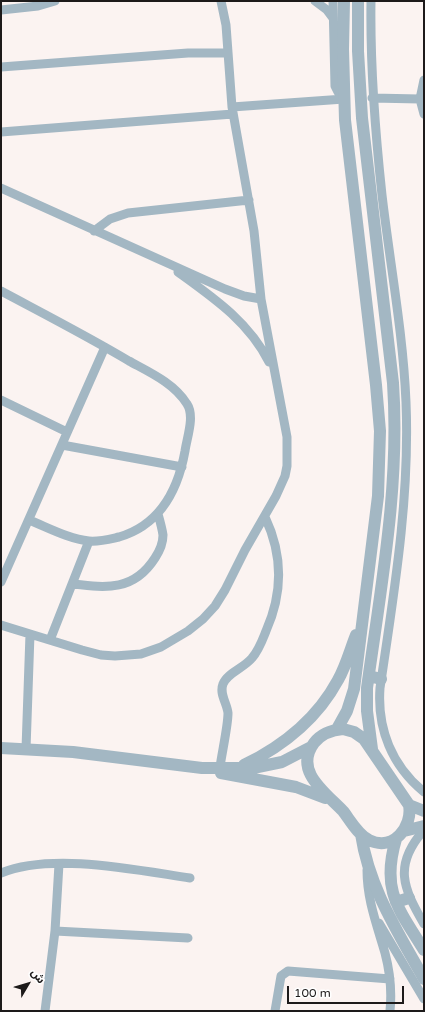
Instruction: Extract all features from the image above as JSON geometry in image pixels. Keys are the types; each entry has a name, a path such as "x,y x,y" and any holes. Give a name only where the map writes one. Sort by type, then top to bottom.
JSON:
{"street":[{"path":"1,10 38,6 55,1"},
{"path":"1,625 101,655 141,654 161,647 188,631 203,619 215,606 225,590 245,550 265,517 285,476 288,457 285,426 273,371 261,299 257,255 249,200 233,110 227,53 226,25 222,1"},
{"path":"315,1 327,10 333,18"},
{"path":"333,1 335,86 344,98"},
{"path":"337,729 347,711 354,689 378,496 380,431 376,385 348,156 344,98 344,1"},
{"path":"358,1 358,58 362,118 393,384 395,424 395,468 391,516 369,676 367,711 372,749"},
{"path":"370,1 372,98 382,195 402,344 407,432 403,519 381,678 379,708 386,742 402,770 424,792"},
{"path":"1,67 188,52 227,53"},
{"path":"424,80 420,99 424,114"},
{"path":"1,132 344,98"},
{"path":"372,98 420,99"},
{"path":"1,188 225,289 244,296 261,299"},
{"path":"94,230 110,219 128,212 249,200"},
{"path":"164,262 220,302 239,320 262,349 273,371"},
{"path":"1,291 105,346 163,380 179,394 188,405 191,418 182,467 176,484 158,514 146,525 127,534 108,540 89,541 29,520"},
{"path":"1,582 105,346"},
{"path":"2,402 67,432"},
{"path":"62,445 182,467"},
{"path":"73,584 102,587 115,586 131,581 141,575 150,566 161,545 163,536 158,514"},
{"path":"220,767 228,716 227,707 222,694 223,683 228,676 245,666 255,655 274,613 277,602 280,579 278,557 273,536 265,517"},
{"path":"50,640 89,541"},
{"path":"240,767 271,752 287,741 329,694 342,672 364,611"},
{"path":"26,749 30,634"},
{"path":"369,676 381,678"},
{"path":"3,746 73,752 202,768 240,767 263,766 282,762 311,747 322,736 337,729 348,730 359,735 372,749 409,804 410,816 400,835 389,870 391,887 396,902 424,950"},
{"path":"311,747 307,762 309,774 315,784 337,805 361,834 375,842 386,842 424,826"},
{"path":"202,768 211,771 296,786 316,793 337,805"},
{"path":"409,804 424,811"},
{"path":"424,830 412,848 406,862 404,880 408,898 424,924"},
{"path":"361,834 367,866 382,905 424,979"},
{"path":"45,1011 55,931 59,864"},
{"path":"1,873 24,867 59,864 104,866 190,878"},
{"path":"367,866 367,886 371,910 385,954 390,979 390,1011"},
{"path":"396,902 408,898"},
{"path":"371,910 424,999"},
{"path":"55,931 188,938"},
{"path":"275,1011 281,976 288,971 390,979"}]}
